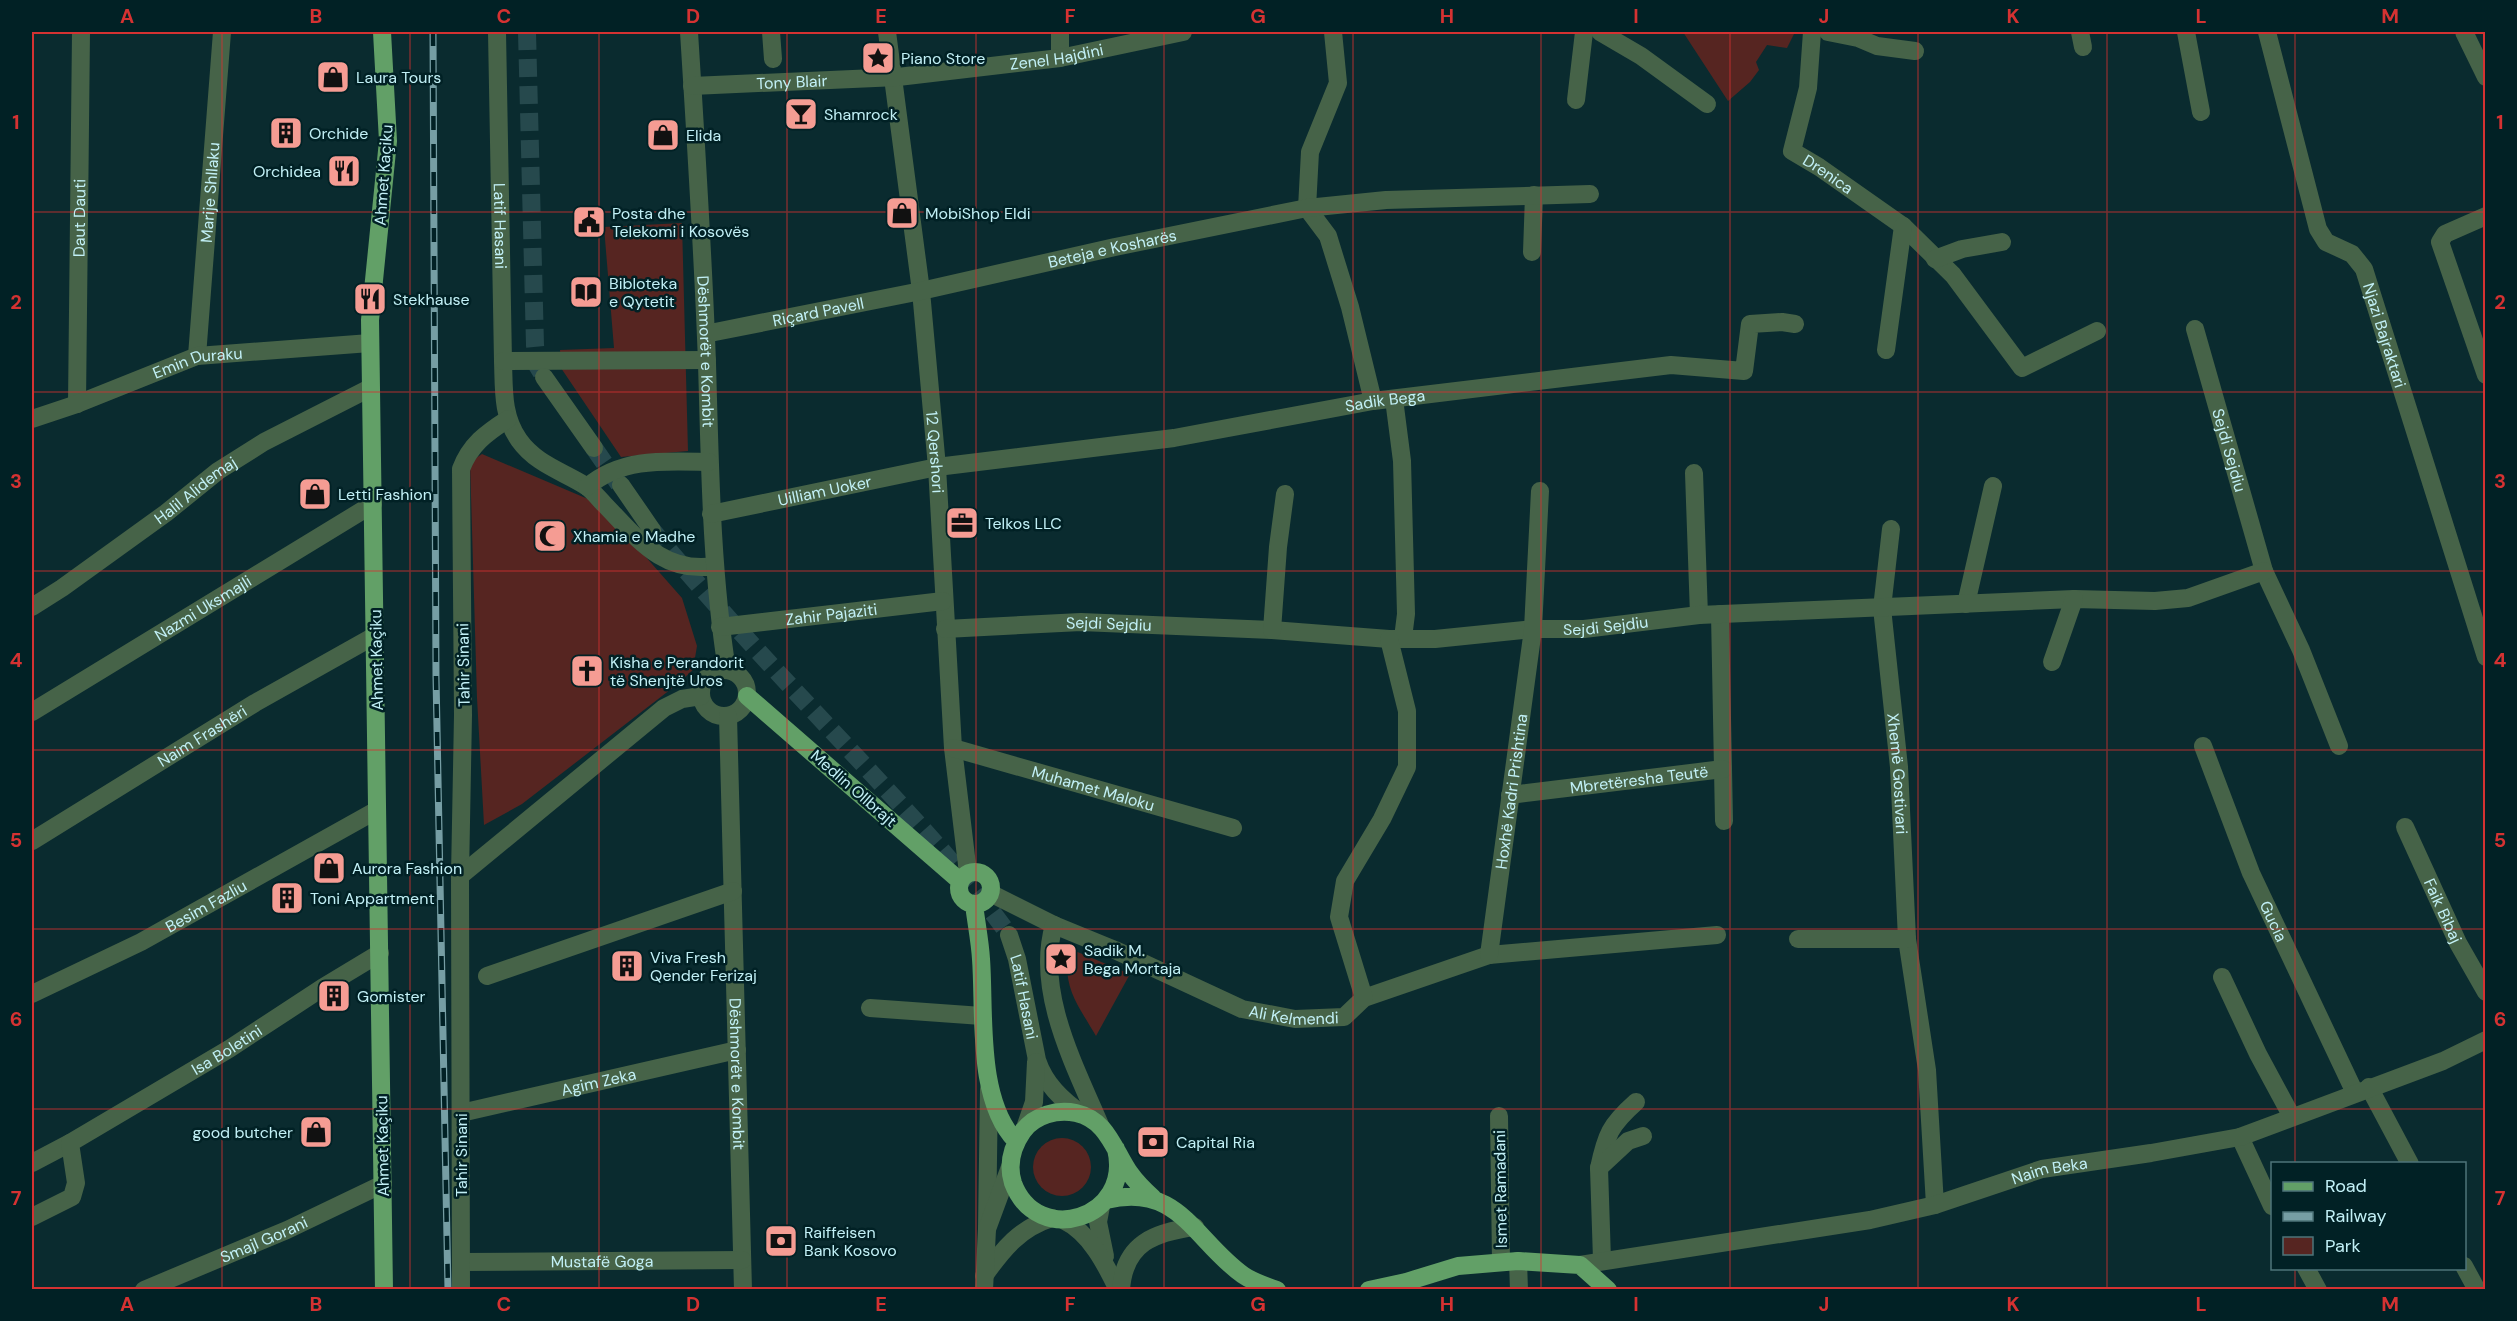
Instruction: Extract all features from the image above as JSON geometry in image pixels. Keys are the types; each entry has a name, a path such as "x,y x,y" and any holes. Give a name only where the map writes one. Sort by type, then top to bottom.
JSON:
{"main road":[{"name":"Ahmet Kaçiku","path":"382,32 388,141 370,320 370,388 376,635 384,1290"},
{"name":"Medlin Ollbrajt","path":"747,696 964,877"},
{"path":"973,872 983,874 990,883 990,893 984,901 974,904 964,901 961,896 964,877 973,872"},
{"path":"974,904 981,959 982,1016 989,1084 1009,1134 1021,1135"},
{"path":"1154,1198 1134,1195 1104,1203 1090,1214 1058,1219 1030,1208 1022,1200 1012,1178 1010,1167 1021,1135 1037,1118 1067,1111 1082,1114 1100,1125 1109,1136 1133,1178 1154,1198 1168,1205 1195,1227 1243,1275 1276,1290"},
{"path":"1104,1203 1118,1176 1116,1149"},
{"name":"Ismet Ramadani","path":"1369,1290 1406,1282 1458,1266 1510,1261 1552,1261 1580,1265"},
{"path":"1580,1265 1608,1290"}],"street":[{"name":"Daut Dauti","path":"76,404 81,32"},
{"name":"Marije Shllaku","path":"197,356 222,32"},
{"name":"Latif Hasani","path":"497,32 504,401 508,419 519,440 539,462 587,487 640,541 668,561 696,569 715,567"},
{"name":"Dëshmorët e Kombit","path":"689,32 706,360 711,514 720,627 727,670"},
{"path":"771,32 773,59"},
{"name":"12 Qershori","path":"887,32 921,291 937,467 945,629 964,877"},
{"path":"1060,32 1060,58"},
{"name":"Zenel Hajdini","path":"893,78 1060,58 1183,32"},
{"path":"1333,32 1338,83 1310,152 1307,208 1328,236 1350,307 1373,401"},
{"path":"1576,100 1584,32"},
{"path":"1600,32 1641,56 1707,104"},
{"name":"Drenica","path":"1812,32 1808,88 1792,151 1819,166 1903,226 1953,275 2022,368 2097,331"},
{"path":"1828,32 1858,38 1877,46 1915,51"},
{"path":"2186,32 2201,112"},
{"name":"Njazi Bajraktari","path":"2267,32 2318,229 2326,242 2352,254 2364,269 2486,657"},
{"path":"2464,32 2486,77"},
{"name":"Tony Blair","path":"692,86 893,78"},
{"name":"Beteja e Kosharës","path":"921,291 1114,247 1307,208 1386,200 1590,194"},
{"path":"1532,252 1533,195"},
{"path":"2486,216 2445,234 2440,242 2486,375"},
{"path":"1886,351 1903,226"},
{"path":"1935,259 1962,249 2002,242"},
{"name":"Riçard Pavell","path":"715,332 921,291"},
{"name":"Sadik Bega","path":"937,467 1174,438 1373,401 1671,365 1744,371 1750,324 1782,322 1795,324"},
{"name":"Sejdi Sejdiu","path":"2195,328 2264,571 2301,650 2339,746"},
{"name":"Emin Duraku","path":"32,419 197,356 370,343"},
{"path":"503,361 706,360"},
{"path":"544,377 594,448"},
{"name":"Halil Alidemaj","path":"32,608 166,513 218,471 264,442 370,388"},
{"path":"1364,998 1339,917 1344,881 1382,819 1407,767 1407,711 1396,639 1406,614 1402,461 1394,399"},
{"name":"Tahir Sinani","path":"461,1290 460,876 463,715 461,469 466,456 480,437 508,419"},
{"path":"587,487 598,478 619,467 648,461 710,462"},
{"name":"Uilliam Uoker","path":"711,514 937,467"},
{"path":"1694,473 1699,615"},
{"path":"621,485 652,530"},
{"path":"1966,604 1993,486"},
{"name":"Hoxhë Kadri Prishtina","path":"1489,955 1533,629 1540,491"},
{"path":"1272,630 1278,547 1285,494"},
{"name":"Nazmi Uksmajli","path":"32,712 373,504"},
{"path":"1882,608 1891,530"},
{"name":"Sejdi Sejdiu","path":"945,629 1081,622 1272,630 1396,639 1435,639 1533,629 1584,629 1699,615 2074,600 2155,601 2188,598 2264,571"},
{"path":"2052,662 2074,600"},
{"name":"Zahir Pajaziti","path":"720,627 944,601"},
{"name":"Xhemë Gostivari","path":"1882,608 1899,767 1907,939 1927,1070 1935,1204"},
{"name":"Mbretëresha Teutë","path":"1510,795 1723,768 1720,614"},
{"name":"Naim Frashëri","path":"32,841 255,703 376,635"},
{"path":"727,670 742,679 747,696 741,709 729,716 721,716 707,710 701,696 702,685 708,676 717,671 727,670"},
{"path":"460,876 664,708 682,699 701,696"},
{"name":"Dëshmorët e Kombit","path":"729,716 743,1290"},
{"name":"Gucia","path":"2203,746 2251,873 2362,1090 2409,1162"},
{"name":"Muhamet Maloku","path":"953,748 1233,828"},
{"path":"1723,768 1724,821"},
{"name":"Besim Fazliu","path":"32,994 141,942 378,810"},
{"name":"Faik Bibaj","path":"2405,827 2458,943 2486,992"},
{"path":"486,976 733,891"},
{"name":"Ali Kelmendi","path":"990,893 1054,925 1242,1009 1295,1019 1344,1017 1364,998 1489,955 1717,935"},
{"path":"1054,925 1048,946 1048,968 1053,994 1076,1068 1100,1125"},
{"name":"Latif Hasani","path":"1009,935 1017,959 1036,1060 1042,1075 1055,1091 1082,1114"},
{"path":"1798,939 1907,939"},
{"name":"Isa Boletini","path":"32,1162 70,1143 220,1055 380,953"},
{"path":"2222,977 2244,1026 2292,1117"},
{"path":"870,1008 982,1016"},
{"name":"Naim Beka","path":"1580,1265 1870,1220 1935,1204 2042,1169 2240,1137 2442,1061 2486,1041"},
{"name":"Agim Zeka","path":"461,1113 736,1050"},
{"name":"Latif Hasani","path":"1021,1135 1034,1102 1036,1060"},
{"path":"984,1282 989,1084"},
{"path":"1602,1260 1599,1168 1604,1145 1615,1120 1636,1102"},
{"name":"Ismet Ramadani","path":"1499,1116 1510,1261"},
{"path":"1599,1168 1628,1141 1643,1136"},
{"path":"2240,1137 2271,1204"},
{"path":"32,1217 72,1197 76,1183 70,1143"},
{"path":"987,1229 1010,1167"},
{"name":"Smajl Gorani","path":"144,1290 287,1230 383,1184"},
{"path":"1104,1203 1098,1222 1109,1272"},
{"path":"984,1282 1010,1242 1024,1231 1058,1219 1077,1226 1120,1290"},
{"path":"1120,1290 1126,1267 1141,1244 1154,1235 1168,1230 1195,1227"},
{"name":"Mustafë Goga","path":"462,1262 742,1260"},
{"path":"1510,1261 1519,1290"},
{"path":"2307,1270 2318,1290"},
{"path":"2466,1270 2477,1290"}],"green space":[{"path":"1683,32 1795,32 1787,48 1767,45 1756,62 1759,70 1750,82 1728,101"},
{"path":"682,223 688,451 621,457 561,368 560,350 614,348 604,227"},
{"path":"482,454 595,502 682,598 697,646 693,670 675,686 522,804 484,825 477,698 470,462"},
{"path":"1068,948 1130,974 1096,1036 1077,1004 1069,984"},
{"path":"1056,1138 1068,1138 1083,1146 1091,1161 1091,1173 1083,1188 1068,1196 1056,1196 1041,1188 1033,1173 1033,1161 1041,1146"}],"tunnel":[{"path":"527,32 535,345 537,365 543,375"},
{"path":"594,448 619,484"},
{"path":"652,530 733,624 944,853 1009,935"}],"railway":[{"path":"433,32 436,677 448,1290"}],"place":[{"name":"Piano Store","path":"878,58"},
{"name":"Laura Tours","path":"333,77"},
{"name":"Shamrock","path":"801,114"},
{"name":"Orchide","path":"286,133"},
{"name":"Elida","path":"663,135"},
{"name":"Orchidea","path":"344,171"},
{"name":"MobiShop Eldi","path":"902,213"},
{"name":"Posta dhe Telekomi i Kosovës","path":"589,222"},
{"name":"Bibloteka e Qytetit","path":"586,292"},
{"name":"Stekhause","path":"370,299"},
{"name":"Letti Fashion","path":"315,494"},
{"name":"Telkos LLC","path":"962,523"},
{"name":"Xhamia e Madhe","path":"550,536"},
{"name":"Kisha e Perandorit të Shenjtë Uros","path":"587,671"},
{"name":"Aurora Fashion","path":"329,868"},
{"name":"Toni Appartment","path":"287,898"},
{"name":"Sadik M. Bega Mortaja","path":"1061,959"},
{"name":"Viva Fresh Qender Ferizaj","path":"627,966"},
{"name":"Gomister","path":"334,996"},
{"name":"good butcher","path":"316,1132"},
{"name":"Capital Ria","path":"1153,1142"},
{"name":"Raiffeisen Bank Kosovo","path":"781,1241"}]}
